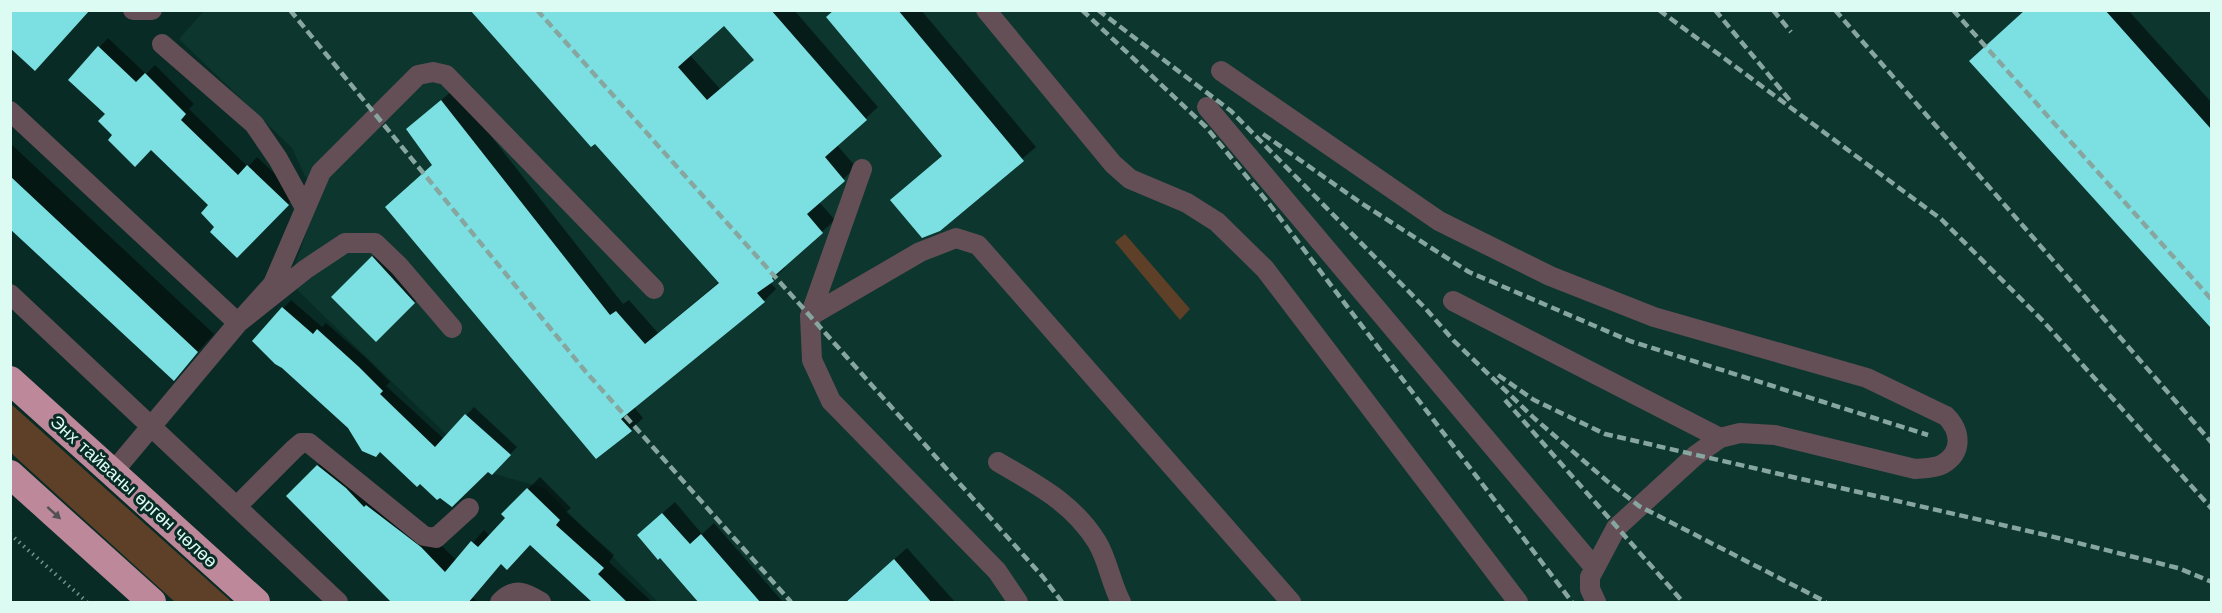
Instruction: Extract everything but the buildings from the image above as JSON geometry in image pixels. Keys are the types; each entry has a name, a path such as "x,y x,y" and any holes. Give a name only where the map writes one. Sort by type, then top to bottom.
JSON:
{"highway":[{"name":"Энх тайваны өргөн чөлөө","path":"10,380 256,603"},
{"path":"10,474 152,603"}],"street":[{"path":"133,10 152,10"},
{"path":"986,10 1113,164 1130,178 1187,203 1217,222 1265,268 1518,603"},
{"path":"162,44 254,124 278,159 305,208"},
{"path":"1221,71 1439,221 1550,276 1654,317 1867,378 1946,416 1955,424 1957,445 1953,455 1936,467 1915,470 1775,435 1740,433 1719,438 1696,455 1616,528 1590,577 1590,588 1596,603"},
{"path":"113,472 273,284 321,172 418,75 433,72 446,75 654,289"},
{"path":"1207,107 1594,567"},
{"path":"10,111 238,323"},
{"path":"862,169 810,316 812,360 831,401 997,571 1018,603"},
{"path":"810,316 920,252 956,238 978,246 1291,603"},
{"path":"238,323 306,269 345,243 375,243 399,266 452,328"},
{"path":"10,294 152,425 338,603"},
{"path":"1453,301 1719,438"},
{"path":"237,506 294,448 301,443 309,442 423,536 436,538 469,508"},
{"path":"998,462 1057,496 1079,519 1098,544 1121,603"},
{"path":"500,603 518,591 524,592 541,603"}],"path":[{"path":"10,534 87,603"}],"shaded area":[{"path":"205,10 2211,11 2211,602 658,602 544,488 484,471 289,282 317,202 292,148 179,39"},
{"path":"1125,234 1190,309 1180,320 1115,242"},
{"path":"10,404 232,602 175,602 11,453"}],"railway":[{"path":"290,10 586,372 791,602"},
{"path":"537,10 1043,577 1062,602"},
{"path":"1082,10 1206,127 1270,205 1572,602"},
{"path":"1098,10 1231,111 1426,309 1454,341 1534,418 1607,481 1639,506 1826,602"},
{"path":"1659,10 1941,219 2043,321 2212,509"},
{"path":"1715,10 1792,103"},
{"path":"1773,10 1791,32"},
{"path":"1835,10 2212,443"},
{"path":"1953,10 2212,300"},
{"path":"1263,134 1361,203 1469,272 1630,341 1928,435"},
{"path":"1498,375 1534,400 1605,434 2046,535 2178,568 2212,582"},
{"path":"1505,400 1683,602"}]}
